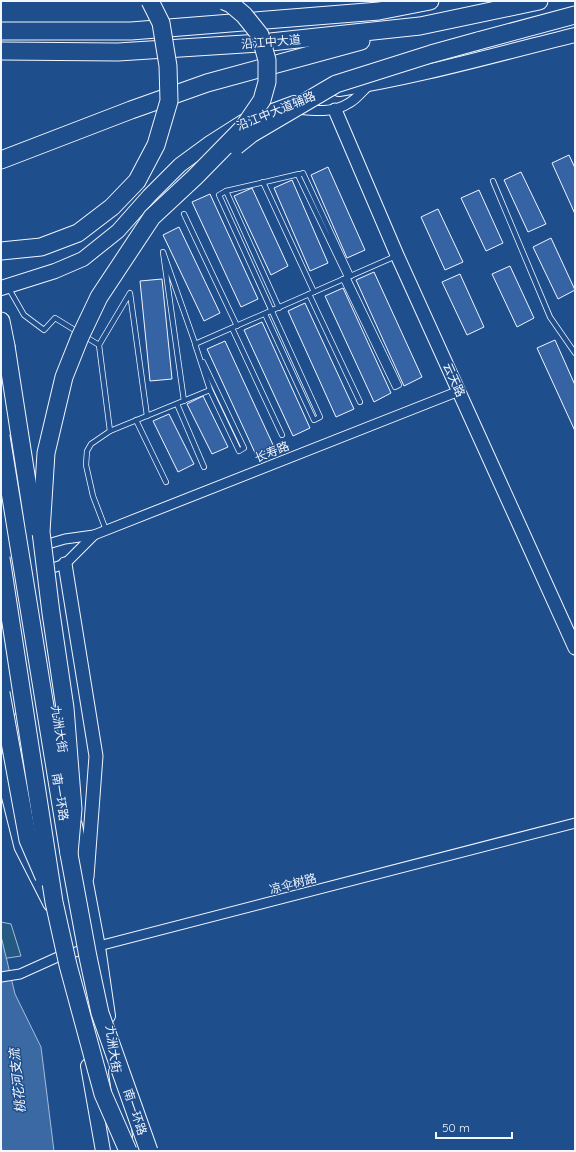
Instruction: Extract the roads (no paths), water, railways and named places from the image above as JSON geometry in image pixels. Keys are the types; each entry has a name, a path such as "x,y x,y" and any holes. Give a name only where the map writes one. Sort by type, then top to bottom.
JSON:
{"highway":[{"path":"1,251 41,247 78,232 112,208 137,180 156,145 169,101 168,66 161,23 150,1"},
{"path":"69,854 73,809 65,708 41,532 46,453 64,377 99,297 152,217 243,128 262,100 267,82 267,60 260,35 244,15 231,4 224,1"},
{"name":"沿江中大道","path":"1,31 131,31 380,11 430,1"},
{"name":"沿江中大道","path":"1,51 118,52 253,44 420,26 538,1"},
{"path":"194,177 251,134 336,84 431,54 575,15"},
{"path":"1,160 131,110 207,83 420,26"},
{"path":"1,321 15,399 61,706 64,759"},
{"name":"南一环路","path":"1,436 69,854 88,957 100,1013 149,1151"},
{"name":"南一环路","path":"1,558 52,903 103,1094 128,1151"},
{"path":"1,665 16,760 37,833"},
{"path":"1,693 28,840 52,903"}],"main road":[{"name":"沿江中大道辅路","path":"5,288 55,271 83,259 118,231 149,196 180,165 210,143 243,122 327,91 370,84 468,62 575,34"},
{"name":"九洲大街","path":"1,379 35,574 64,759 98,947 128,1151"},
{"path":"1,616 37,833 52,903 60,956 87,1060 102,1151"}],"street":[{"path":"280,108 313,111 335,110 350,103 370,84"},
{"name":"云天路","path":"335,110 397,255 575,648"},
{"name":"长寿路","path":"1,558 65,539 94,534 106,530 459,391"},
{"name":"长寿路","path":"1,584 65,564 94,534"},
{"path":"65,564 96,756 87,889"},
{"path":"1,760 21,847 52,903"},
{"name":"凉伞树路","path":"1,977 20,974 60,956 575,823"}],"lane":[{"path":"265,314 314,420 320,418 219,195 226,191 303,173 347,278 395,387 398,385 347,278"},
{"path":"493,181 550,317 575,353"},
{"path":"263,182 314,292"},
{"path":"226,191 279,308"},
{"path":"184,214 237,326"},
{"path":"184,401 163,252 210,390 239,451 244,448 195,344"},
{"path":"195,344 397,255"},
{"path":"5,288 24,315 44,330 55,318 99,345"},
{"path":"110,431 99,345 130,293 147,416"},
{"path":"309,294 360,402"},
{"path":"232,328 282,435"},
{"path":"106,530 94,496 86,466 87,451 91,444 110,431 210,390"},
{"path":"177,404 204,467"},
{"path":"136,420 166,482"}],"water":[{"name":"桃花河支流","path":"1,936 15,994 41,1047 54,1151 2,1151"}]}
